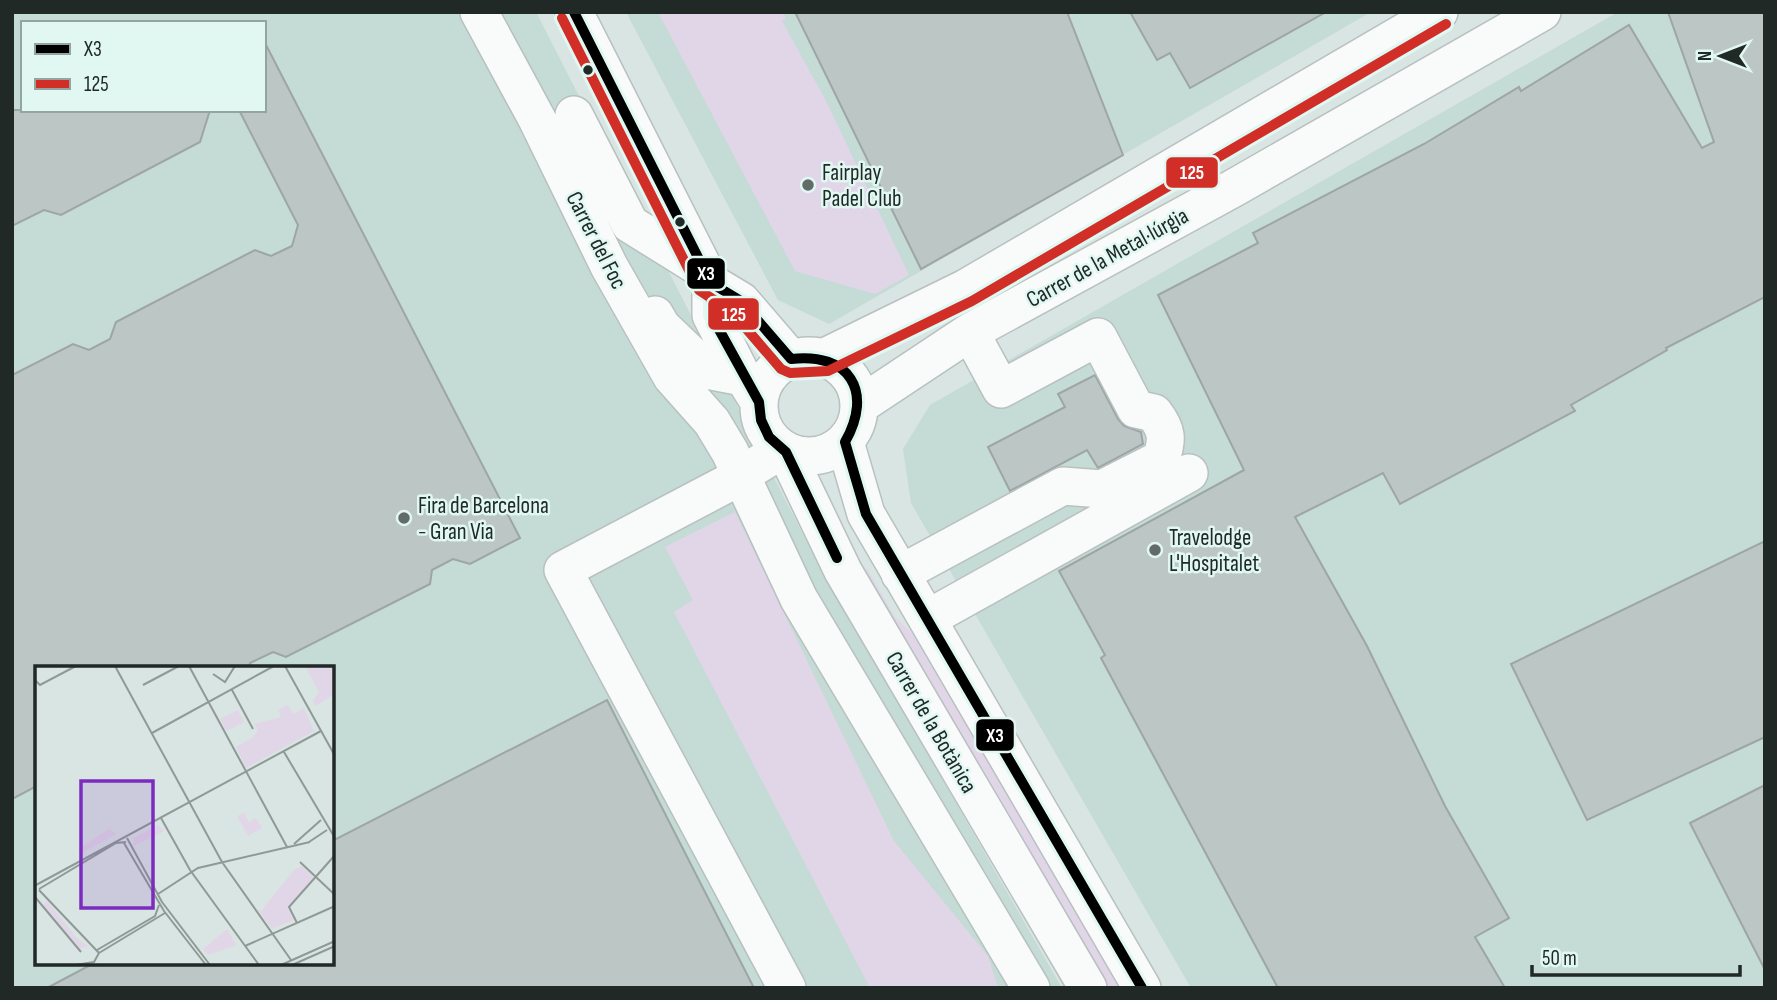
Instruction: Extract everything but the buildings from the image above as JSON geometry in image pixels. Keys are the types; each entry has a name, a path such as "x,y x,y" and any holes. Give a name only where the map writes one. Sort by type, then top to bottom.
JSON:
{"street":[{"name":"Carrer del Foc","path":"479,12 537,120 608,266 672,377 712,422 736,466"},
{"path":"492,12 608,238 662,327 707,370 747,383 766,381 807,358"},
{"path":"574,12 708,276 711,315 747,383 769,437 785,450 817,456 845,442 858,419 860,405 857,389 849,375 837,364 807,358 708,276 630,224 574,115"},
{"name":"Carrer de la Metal·lúrgia","path":"807,358 966,288 1439,12"},
{"name":"Carrer de la Metal·lúrgia","path":"860,405 970,332 1232,189 1542,12"},
{"path":"901,574 1063,486 1102,489 1131,475 1161,459 1167,443 1167,430 1154,413 1136,409 1098,337 1001,389 970,332"},
{"name":"Carrer de la Botànica","path":"845,442 866,514 1142,988"},
{"path":"785,450 736,466 563,570 787,988"},
{"name":"Carrer de la Botànica","path":"785,450 843,571 1088,988"},
{"path":"736,466 799,599 1031,988"},
{"path":"927,620 1189,473"}],"shaded area":[{"name":"Fira de Barcelona - Gran Via","path":"12,12 536,12 811,550 1062,988 12,988"},
{"path":"626,12 1371,12 829,324 778,300"},
{"name":"Fairplay Padel Club","path":"658,12 783,12 786,18 782,21 825,99 909,275 875,294 795,271"},
{"path":"1618,12 1765,12 1765,988 1191,988 911,503 903,449 930,405"},
{"path":"735,512 894,841 988,956 998,988 870,988 674,612 693,600 665,547"},
{"path":"867,569 895,617 924,644 1124,988 1104,988 861,573"}],"transit line":[{"name":"X3","path":"574,12 711,283 741,301 791,359 811,358 828,362 851,379 856,391 857,407 845,442 866,514 1142,988"},
{"name":"125","path":"562,18 699,290 732,312 781,369 790,373 828,371 972,301 1446,24"},
{"name":"X3","path":"711,302 711,315 759,402 761,420 769,437 786,452 837,558"}],"place":[{"name":"Fairplay Padel Club","path":"808,185"},
{"name":"Fira de Barcelona - Gran Via","path":"404,518"},
{"name":"Travelodge L'Hospitalet","path":"1155,550"}]}
